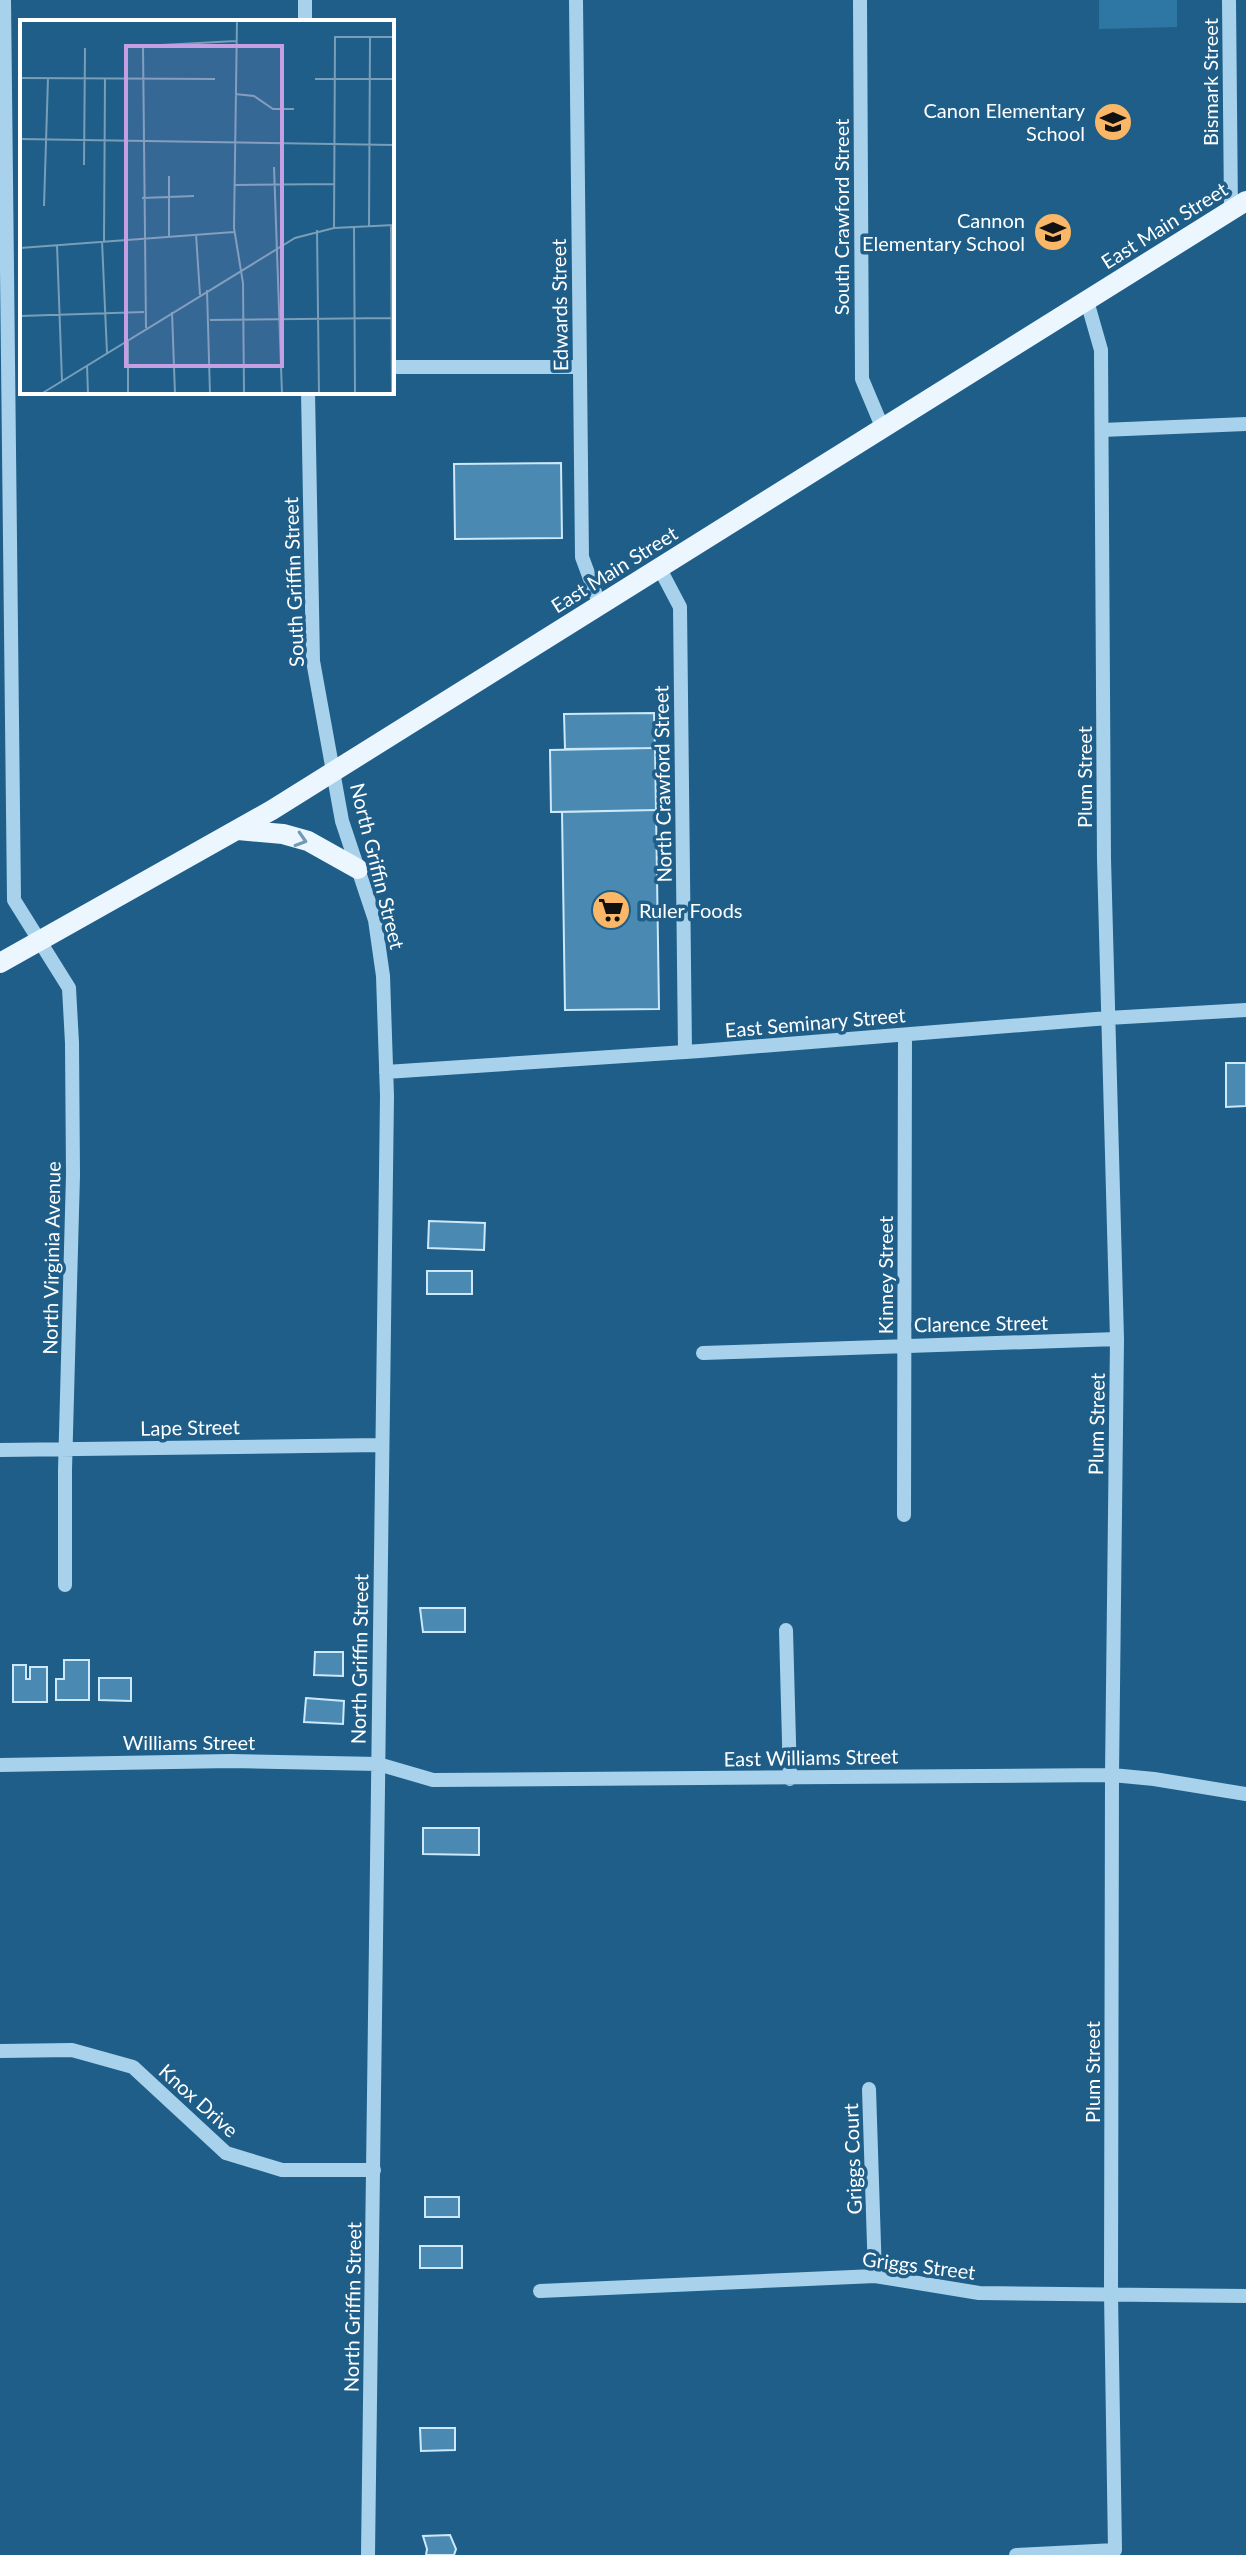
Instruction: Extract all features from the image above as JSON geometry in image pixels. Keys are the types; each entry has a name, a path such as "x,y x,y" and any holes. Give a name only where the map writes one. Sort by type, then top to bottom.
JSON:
{"main road":[{"name":"East Main Street","path":"0,963 238,830 1238,206"},
{"path":"238,830 283,834 308,841 358,869"}],"street":[{"name":"North Virginia Avenue","path":"4,0 14,900 69,988 72,1043 73,1175 65,1585"},
{"name":"Edwards Street","path":"576,0 582,557 600,606"},
{"name":"South Crawford Street","path":"860,0 862,379 883,429"},
{"name":"Bismark Street","path":"1229,0 1238,206"},
{"name":"Plum Street","path":"1016,2555 1115,2550 1111,2293 1117,1339 1108,1018 1101,350 1087,301"},
{"path":"394,367 579,367"},
{"name":"South Griffin Street","path":"308,394 313,661 334,770"},
{"path":"1102,430 1246,424"},
{"name":"North Crawford Street","path":"660,569 680,607 685,1052"},
{"name":"North Griffin Street","path":"334,770 342,821 375,920 383,976 386,1072 368,2555"},
{"name":"East Seminary Street","path":"386,1072 1246,1010"},
{"name":"Kinney Street","path":"904,1515 905,1035"},
{"name":"Clarence Street","path":"703,1353 1117,1339"},
{"name":"Lape Street","path":"0,1450 381,1445"},
{"path":"786,1630 790,1779"},
{"name":"Williams Street","path":"0,1765 231,1761 378,1764"},
{"name":"East Williams Street","path":"378,1764 433,1780 1112,1775 1246,1794"},
{"name":"Knox Drive","path":"0,2051 72,2050 133,2067 226,2153 282,2170 374,2170"},
{"name":"Griggs Court","path":"869,2089 875,2276"},
{"name":"Griggs Street","path":"540,2291 875,2276 979,2293 1246,2296"}],"shaded area":[{"path":"1099,0 1177,0 1177,27 1099,29"}],"building":[{"path":"561,463 562,538 455,539 454,464"},
{"path":"654,713 655,748 565,749 564,714"},
{"path":"655,748 656,810 551,812 550,750"},
{"name":"Ruler Foods","path":"656,810 659,1009 565,1010 562,812"},
{"path":"1226,1063 1246,1063 1246,1106 1226,1107"},
{"path":"429,1221 485,1223 484,1250 428,1248"},
{"path":"427,1271 472,1271 472,1294 427,1294"},
{"path":"420,1608 465,1608 465,1632 423,1632"},
{"path":"315,1652 343,1652 343,1676 314,1675"},
{"path":"64,1660 89,1660 89,1700 56,1700 56,1679 64,1679"},
{"path":"13,1665 26,1665 26,1679 30,1679 30,1667 47,1667 47,1702 13,1702"},
{"path":"99,1678 131,1678 131,1701 99,1700"},
{"path":"306,1698 344,1701 343,1724 304,1722"},
{"path":"423,1828 479,1828 479,1855 423,1854"},
{"path":"425,2197 459,2197 459,2217 425,2217"},
{"path":"420,2246 462,2246 462,2268 420,2268"},
{"path":"420,2428 455,2428 455,2450 421,2451"},
{"path":"450,2535 456,2549 454,2555 426,2555 423,2536"}],"place":[{"name":"Canon Elementary School","path":"1113,122"},
{"name":"Cannon Elementary School","path":"1053,232"},
{"name":"Ruler Foods","path":"611,910"}]}
